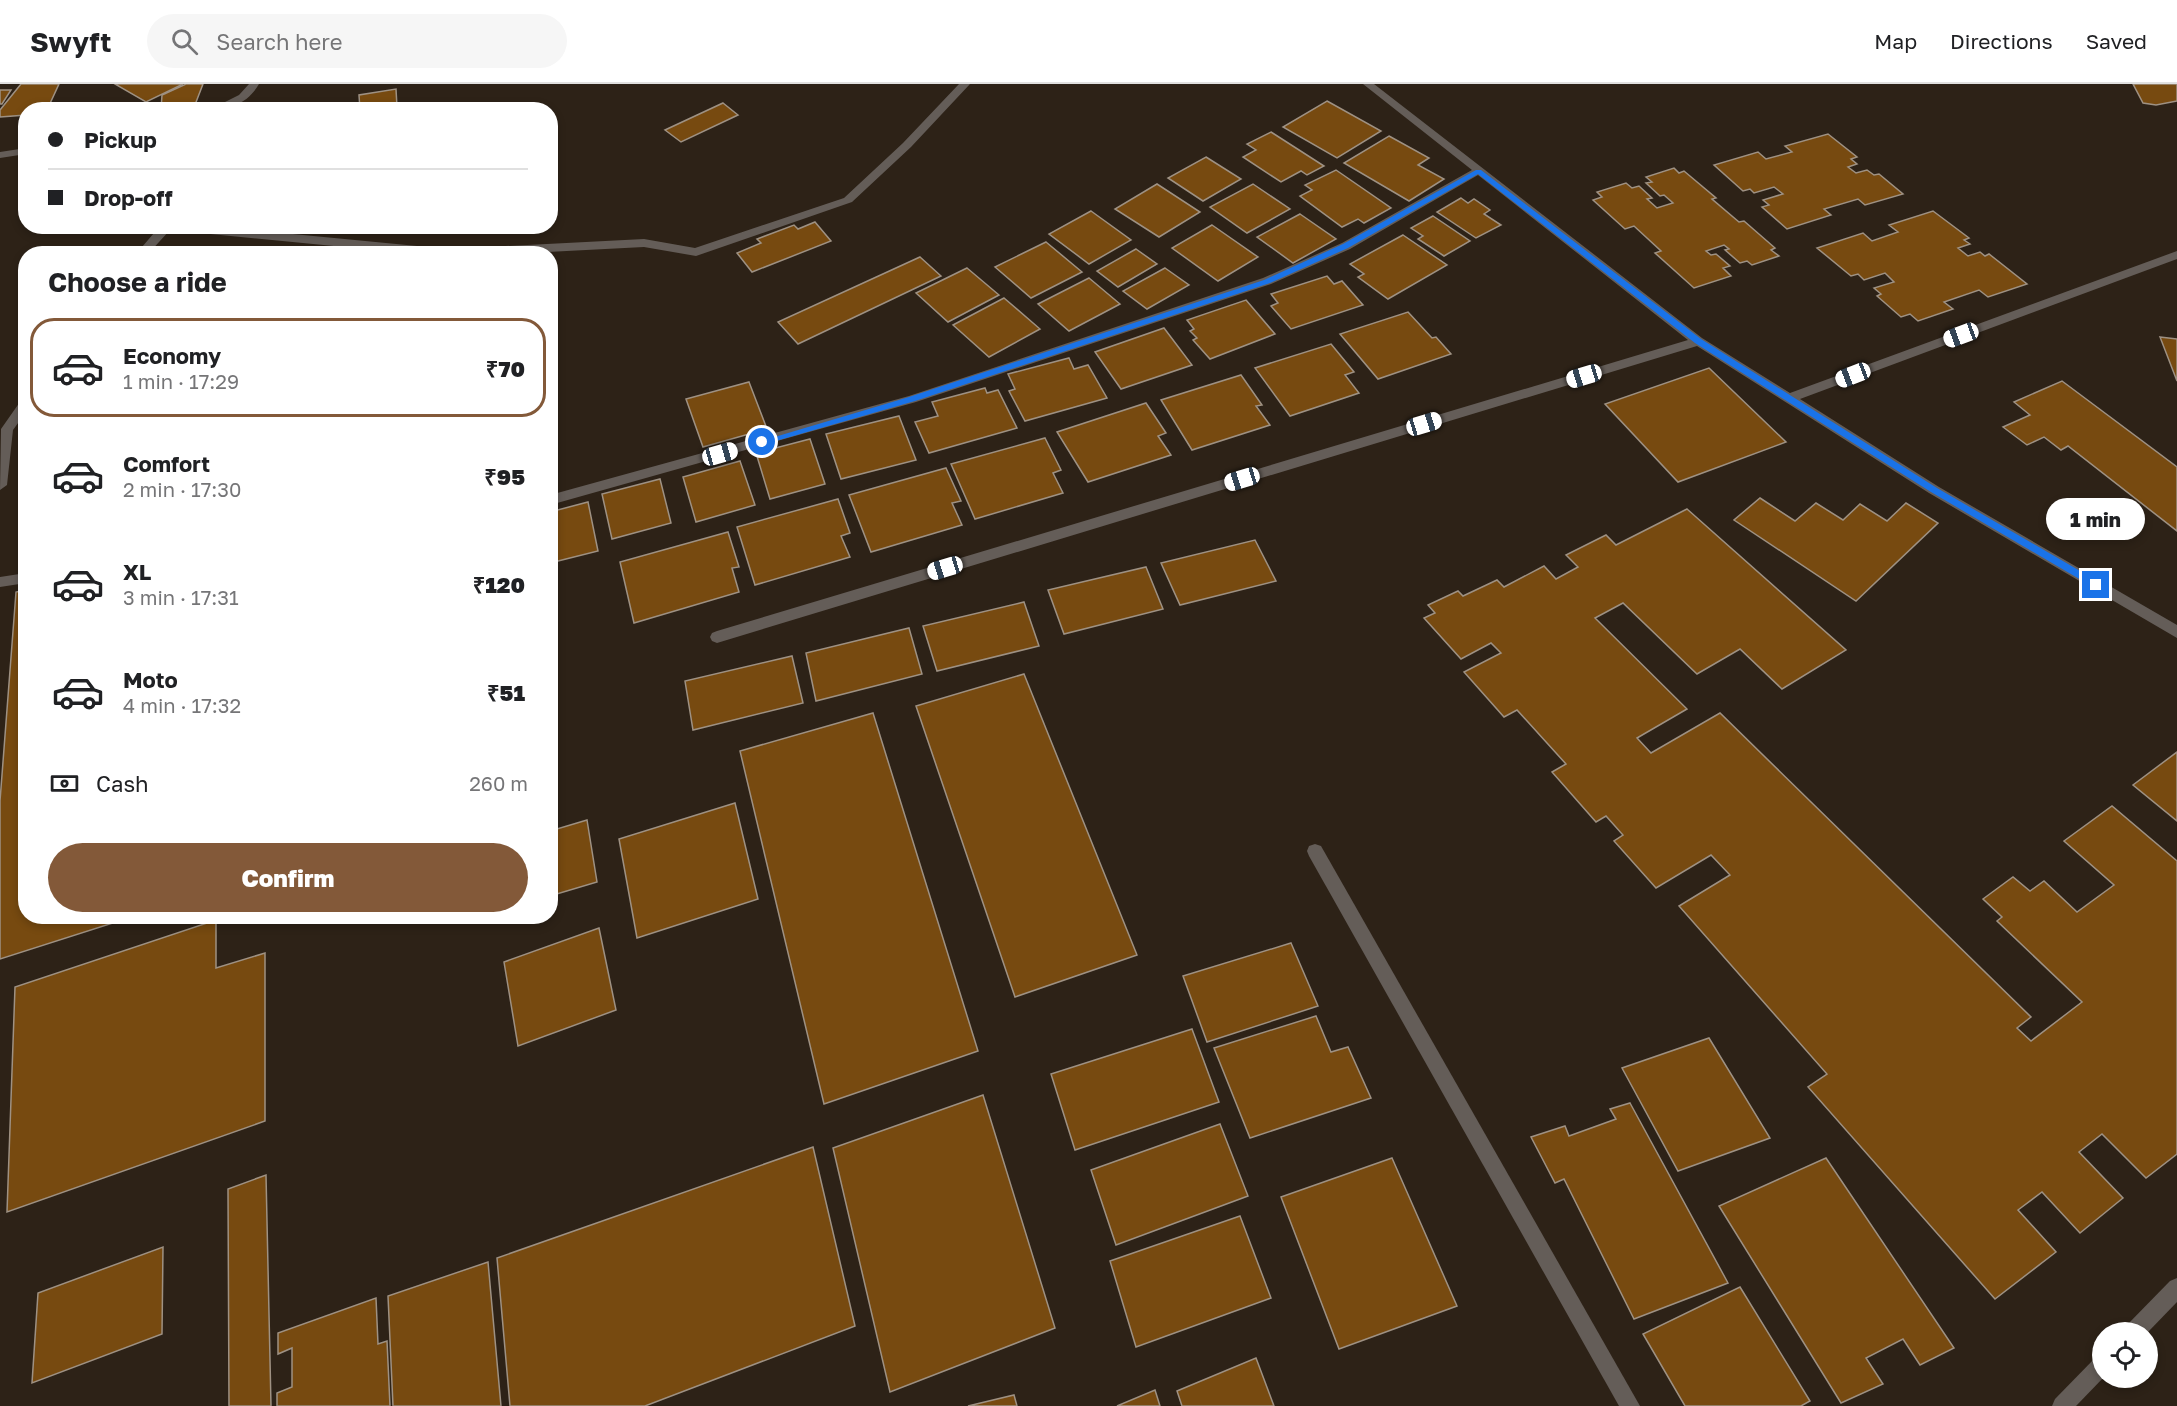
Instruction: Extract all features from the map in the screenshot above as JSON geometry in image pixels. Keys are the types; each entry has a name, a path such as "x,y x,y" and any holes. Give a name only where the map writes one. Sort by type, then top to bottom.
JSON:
{"street":[{"path":"234,102 250,92 254,84"},
{"path":"558,247 644,243 696,252 848,200 907,145 965,84"},
{"path":"1368,84 1698,341 1934,490 2177,632"},
{"path":"0,155 18,152"},
{"path":"558,499 912,399 1267,281 1346,246 1478,171"},
{"path":"149,246 160,234"},
{"path":"251,234 375,246"},
{"path":"1788,399 2177,255"},
{"path":"717,637 1698,341"},
{"path":"0,485 8,429 18,414"},
{"path":"0,582 18,579"},
{"path":"1315,851 1630,1406"},
{"path":"2144,1322 2177,1288"},
{"path":"2062,1406 2092,1375"}],"building":[{"path":"21,84 59,84 51,102 18,102 18,116 0,117 0,110"},
{"path":"115,84 183,84 146,102"},
{"path":"186,84 203,84 196,102 162,102 162,95"},
{"path":"2133,84 2177,84 2177,101 2156,105 2143,103"},
{"path":"396,89 397,102 359,102 359,95"},
{"path":"0,90 11,90 2,104 0,104"},
{"path":"1327,101 1381,131 1337,158 1283,127"},
{"path":"723,103 738,115 681,142 665,130"},
{"path":"1271,132 1324,166 1307,175 1301,171 1281,182 1243,157 1256,150 1247,144"},
{"path":"1828,134 1857,157 1851,159 1857,164 1848,167 1856,173 1867,170 1874,175 1879,174 1903,194 1865,205 1858,199 1824,209 1831,215 1787,229 1762,207 1769,205 1763,200 1783,194 1774,187 1754,193 1750,189 1743,191 1714,165 1758,152 1766,159 1792,152 1785,146"},
{"path":"1389,136 1429,158 1418,165 1444,179 1409,201 1344,163"},
{"path":"1206,157 1241,179 1203,201 1168,178"},
{"path":"1674,168 1679,173 1684,171 1716,198 1712,199 1739,222 1744,221 1775,248 1771,250 1779,256 1752,265 1747,261 1740,263 1725,250 1729,249 1724,245 1706,251 1711,255 1716,254 1730,266 1723,268 1731,276 1694,288 1655,253 1661,251 1634,226 1625,229 1593,200 1602,197 1597,192 1626,183 1632,188 1639,186 1652,198 1647,199 1657,208 1673,203 1664,195 1660,196 1646,183 1652,182 1646,177"},
{"path":"1336,170 1391,208 1364,223 1358,219 1342,227 1300,196 1312,190 1305,185"},
{"path":"1157,184 1200,212 1159,237 1115,209"},
{"path":"1253,184 1290,209 1247,233 1210,207"},
{"path":"1461,198 1468,203 1474,199 1490,210 1484,214 1501,225 1476,238 1437,212"},
{"path":"1091,211 1131,240 1089,264 1049,234"},
{"path":"1933,211 1969,238 1964,240 1970,244 1958,248 1968,256 1980,252 1985,256 1989,254 2027,284 1988,297 1979,290 1944,302 1953,309 1918,321 1910,314 1901,317 1877,296 1881,294 1874,288 1894,282 1885,273 1864,280 1858,274 1851,276 1817,248 1863,233 1872,241 1898,232 1889,225"},
{"path":"1300,214 1336,239 1293,263 1257,237"},
{"path":"1433,216 1470,241 1444,256 1418,239 1423,236 1411,228"},
{"path":"815,222 831,241 752,272 737,253 761,243 757,239 794,225 798,229"},
{"path":"1212,225 1258,257 1218,281 1172,248"},
{"path":"1403,235 1447,265 1388,299 1358,277 1364,274 1350,264"},
{"path":"1046,242 1082,272 1031,298 995,267"},
{"path":"1136,249 1157,264 1118,287 1097,271"},
{"path":"920,257 941,276 798,344 778,322"},
{"path":"967,268 999,295 948,322 916,293"},
{"path":"1165,268 1189,285 1147,309 1123,291"},
{"path":"1327,276 1334,284 1342,281 1363,305 1291,329 1271,306 1278,303 1271,294"},
{"path":"1089,278 1120,304 1069,331 1038,304"},
{"path":"1004,298 1040,329 989,357 953,325"},
{"path":"1246,300 1275,334 1210,359 1193,340 1197,338 1190,331 1194,329 1187,320"},
{"path":"1408,312 1432,338 1436,337 1451,354 1378,379 1340,334"},
{"path":"1164,328 1192,365 1121,389 1095,352"},
{"path":"2160,337 2177,339 2177,381"},
{"path":"1331,344 1354,372 1345,375 1359,393 1290,416 1255,368"},
{"path":"1069,358 1074,369 1088,365 1107,398 1025,421 1009,391 1015,389 1008,374"},
{"path":"1709,368 1786,442 1678,482 1605,404"},
{"path":"1241,375 1262,405 1256,406 1270,425 1192,450 1161,400"},
{"path":"2062,381 2177,467 2177,531 2068,446 2061,450 2044,437 2027,445 2003,427 2030,415 2014,402"},
{"path":"749,382 767,429 703,447 686,399"},
{"path":"985,388 987,393 998,390 1017,428 929,453 915,422 938,416 932,402"},
{"path":"1146,403 1166,433 1158,436 1171,455 1088,482 1057,432"},
{"path":"899,416 916,460 841,479 826,434"},
{"path":"1045,438 1061,470 1053,473 1063,493 975,519 951,464"},
{"path":"810,439 825,484 770,499 756,453"},
{"path":"740,461 755,505 696,522 683,477"},
{"path":"946,468 961,501 952,503 962,525 871,552 849,495"},
{"path":"660,479 671,523 612,539 602,494"},
{"path":"1760,498 1795,521 1816,503 1843,520 1860,504 1887,521 1906,503 1938,523 1856,601 1734,520"},
{"path":"838,499 850,533 841,536 850,557 755,585 737,527"},
{"path":"588,502 598,551 558,561 558,510"},
{"path":"1687,509 1846,650 1782,689 1740,649 1697,674 1623,603 1595,618 1687,709 1637,738 1651,753 1720,713 2031,1017 2017,1028 2031,1041 2082,1002 1997,921 2002,917 1983,899 2013,877 2030,891 2044,881 2077,912 2114,885 2064,841 2112,806 2177,861 2177,1154 2146,1178 2102,1134 2079,1152 2123,1198 2080,1233 2042,1192 2018,1210 2056,1252 1995,1299 1808,1087 1827,1074 1679,906 1730,875 1711,855 1656,888 1614,841 1623,835 1606,816 1596,822 1552,772 1566,764 1517,710 1504,717 1464,672 1501,653 1491,643 1461,659 1424,618 1435,613 1428,605 1458,591 1463,596 1497,580 1504,587 1544,566 1556,579 1578,567 1566,555 1606,535 1616,545"},
{"path":"728,532 739,567 732,568 739,592 634,623 620,562"},
{"path":"1255,540 1276,581 1180,605 1161,563"},
{"path":"1146,567 1163,609 1064,634 1048,590"},
{"path":"16,592 18,592 18,924 110,924 0,959 0,801"},
{"path":"1024,602 1039,646 937,671 923,626"},
{"path":"909,628 922,674 816,701 806,653"},
{"path":"792,656 803,703 693,730 685,681"},
{"path":"1024,674 1137,955 1015,997 916,706"},
{"path":"873,713 978,1051 824,1104 740,751"},
{"path":"2177,752 2177,821 2133,785"},
{"path":"735,803 758,899 637,938 619,839"},
{"path":"587,820 597,882 558,894 558,829"},
{"path":"204,924 216,924 216,968 265,953 265,1121 7,1212 15,987"},
{"path":"599,928 616,1010 518,1046 504,962"},
{"path":"1291,943 1318,1006 1207,1042 1183,976"},
{"path":"1316,1016 1331,1052 1348,1047 1371,1098 1250,1138 1214,1048"},
{"path":"1192,1029 1219,1102 1075,1150 1051,1074"},
{"path":"1709,1038 1770,1138 1678,1171 1622,1068"},
{"path":"983,1095 1055,1328 890,1392 833,1148"},
{"path":"1630,1103 1728,1283 1634,1319 1564,1179 1555,1183 1531,1137 1565,1126 1569,1136 1616,1119 1610,1109"},
{"path":"1220,1124 1248,1196 1116,1245 1091,1170"},
{"path":"813,1147 855,1326 645,1406 510,1406 497,1258"},
{"path":"1392,1158 1457,1306 1339,1349 1281,1197"},
{"path":"1826,1158 1954,1348 1920,1365 1903,1339 1866,1358 1883,1384 1841,1403 1719,1206"},
{"path":"266,1175 271,1406 229,1406 228,1189"},
{"path":"1240,1216 1271,1298 1136,1347 1110,1261"},
{"path":"163,1247 162,1334 32,1383 38,1293"},
{"path":"488,1262 501,1406 393,1406 388,1296"},
{"path":"1740,1287 1810,1401 1801,1406 1685,1406 1643,1334"},
{"path":"376,1298 378,1344 387,1341 390,1406 277,1406 277,1393 292,1387 292,1348 278,1354 278,1333"},
{"path":"1256,1358 1274,1406 1182,1406 1177,1391"},
{"path":"1155,1390 1160,1406 1117,1406"},
{"path":"1014,1395 1017,1406 968,1406"}],"route":[{"path":"762,442 912,399 1267,281 1346,246 1478,171 1698,341 1934,490 2096,585"}]}
